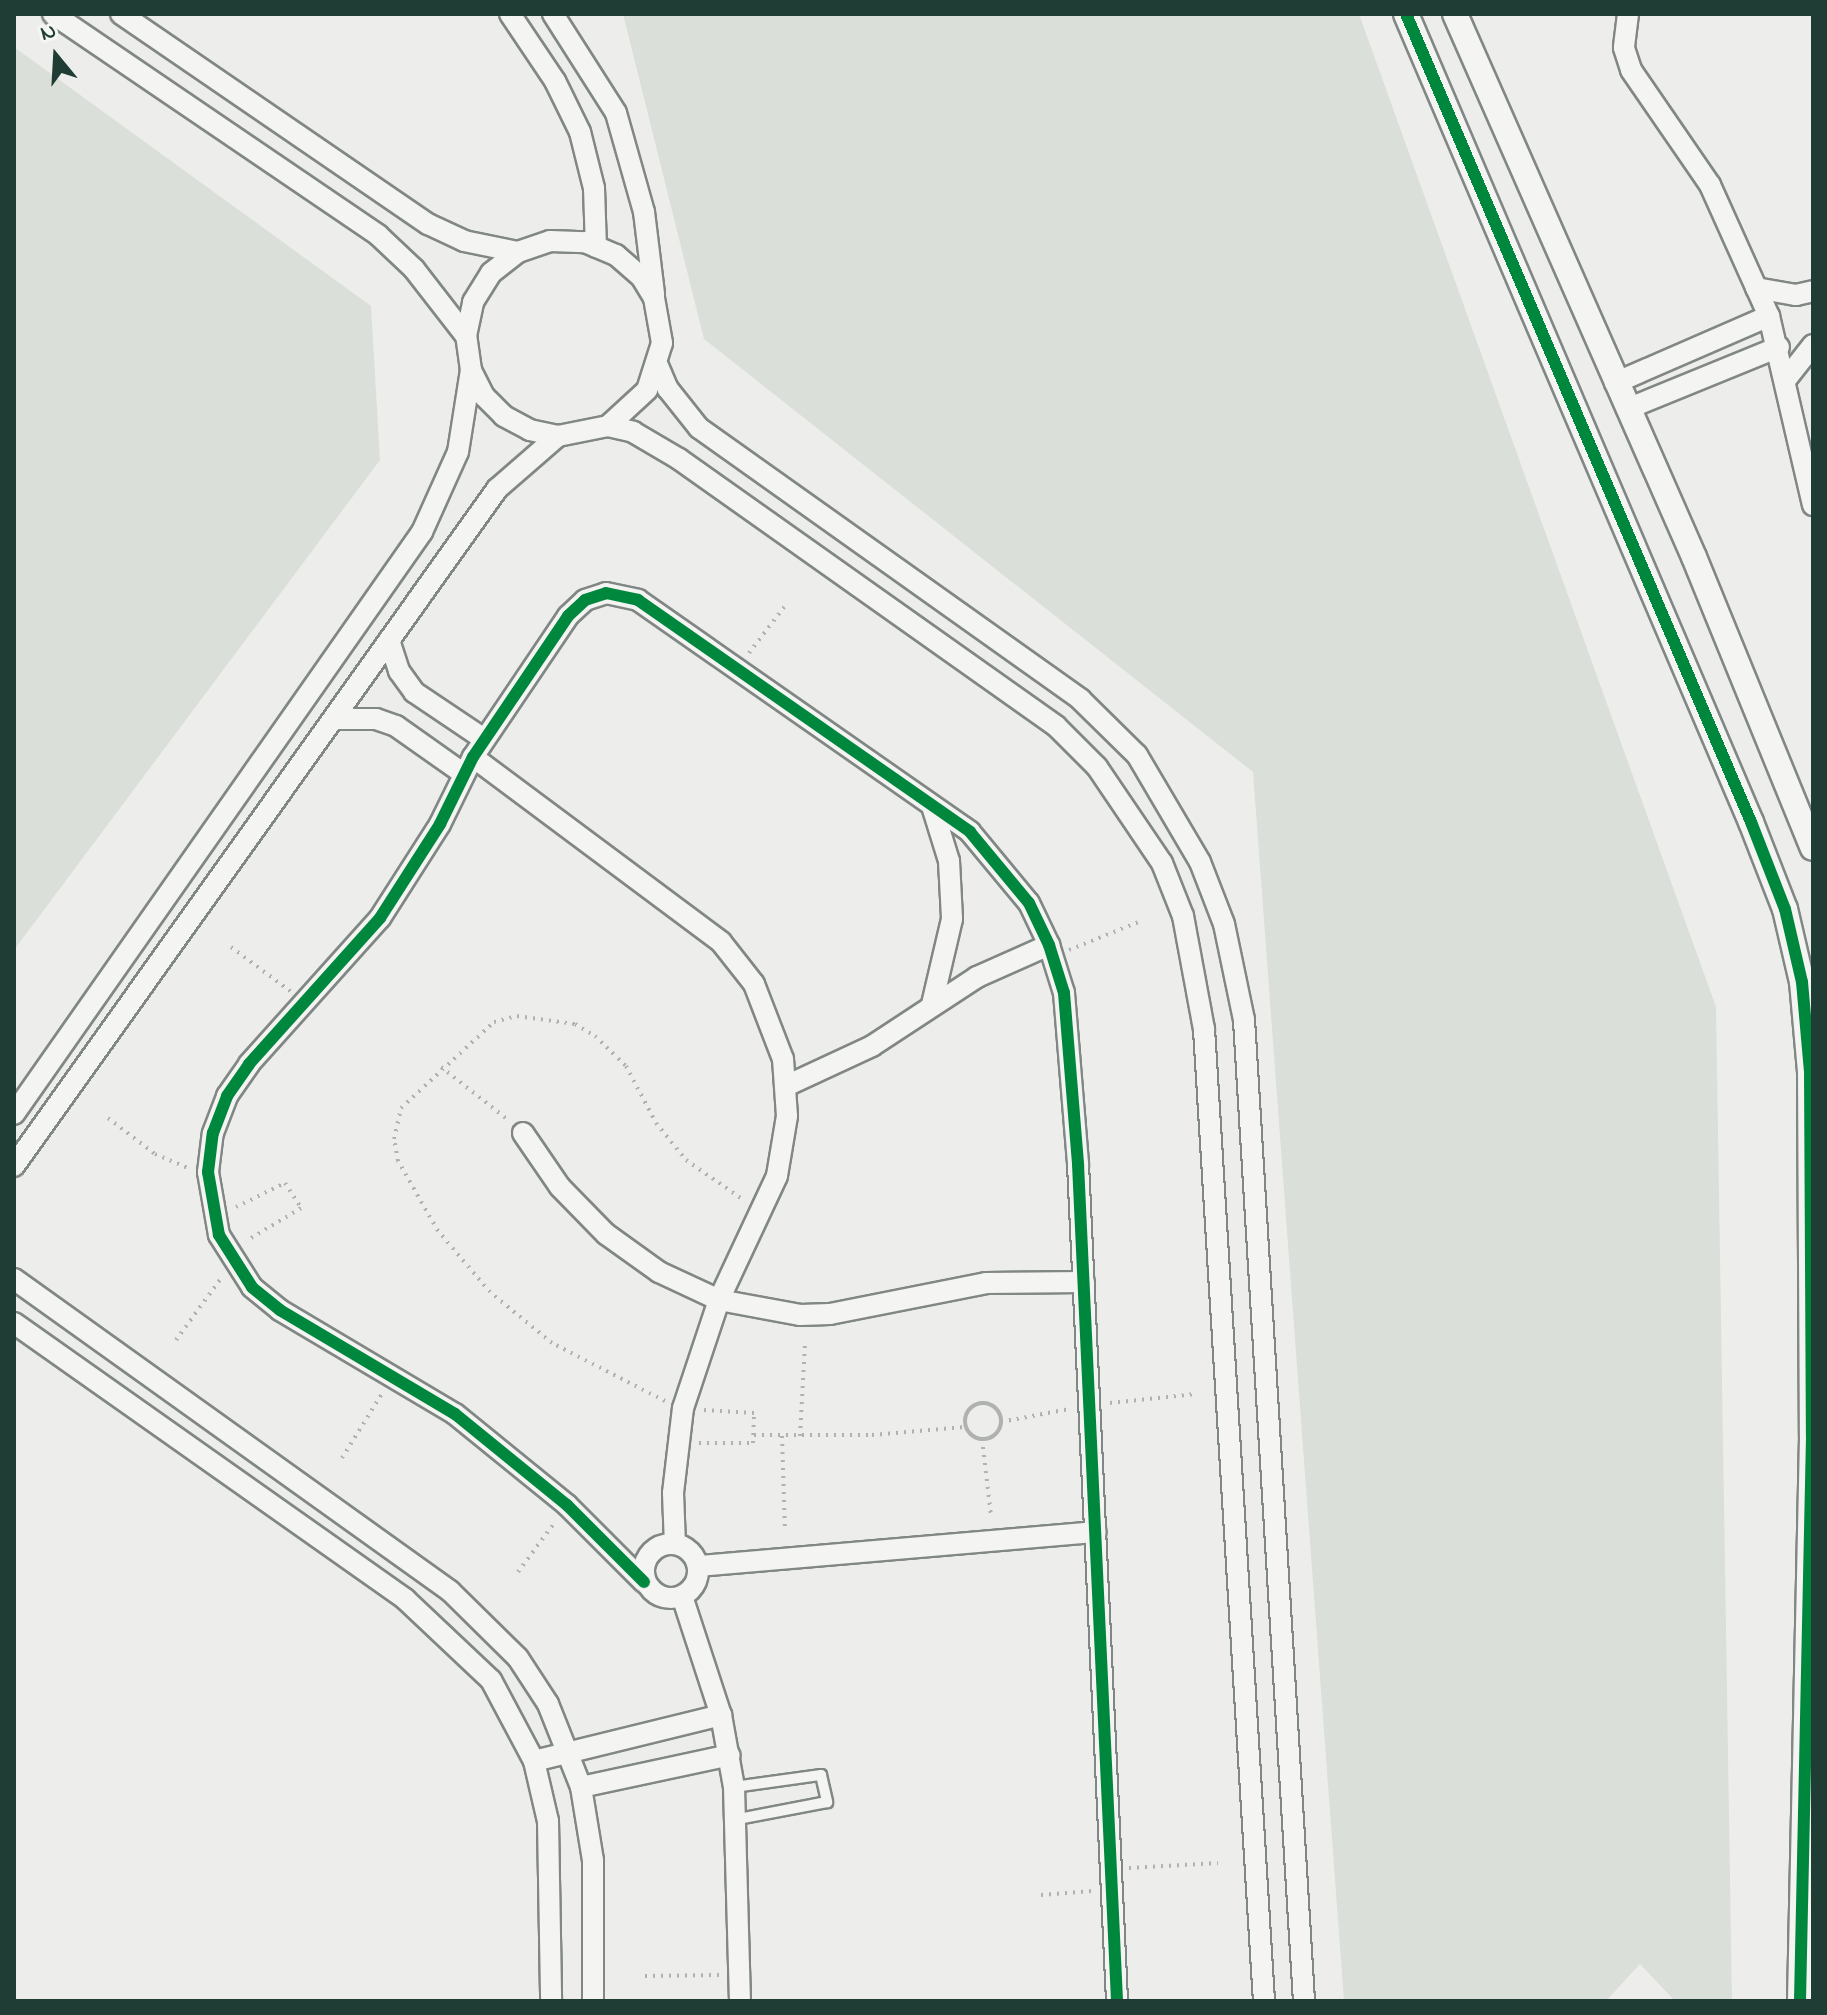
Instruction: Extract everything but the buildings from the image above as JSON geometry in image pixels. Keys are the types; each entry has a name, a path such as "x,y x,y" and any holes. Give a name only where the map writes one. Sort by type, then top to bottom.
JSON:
{"street":[{"path":"53,14 378,235 414,269 466,336"},
{"path":"121,14 395,205 464,241 518,252"},
{"path":"510,14 555,81 580,132 594,188 596,247"},
{"path":"553,14 616,113 644,212 662,343 658,366 647,390 608,426"},
{"path":"1406,14 1751,822 1785,909 1802,982 1810,1071 1812,1437 1800,2001"},
{"path":"1455,14 1813,848"},
{"path":"1628,14 1624,48 1631,70 1710,185 1769,316 1787,378 1813,505"},
{"path":"14,1114 422,532 458,452 471,370 466,336 473,302 485,283 518,252 550,241 596,247 616,255 642,278 654,298"},
{"path":"1756,288 1796,295 1813,291"},
{"path":"1615,383 1769,316"},
{"path":"1787,378 1813,345"},
{"path":"1627,409 1779,347"},
{"path":"658,366 668,389 699,428 1080,699 1137,755 1200,862 1224,924 1244,1020 1304,2001"},
{"path":"471,370 484,396 504,416 530,430 558,436 608,426 633,432 679,459 1056,726 1097,767 1162,863 1198,972 1204,1029 1264,2001"},
{"path":"14,1166 497,489 558,436"},
{"path":"644,1582 649,1554 675,1544 690,1551 699,1566 696,1584 682,1596 665,1598 644,1582 567,1505 478,1431 395,1374 280,1310 230,1257 213,1218 208,1172 213,1133 227,1096 249,1064 307,1004 388,907 484,739 568,616 595,595 617,593 638,600 970,832 1003,865 1029,903 1051,951 1070,1041 1114,1879 1117,2001"},
{"path":"389,640 399,671 414,692 484,739"},
{"path":"334,719 376,719 396,726 469,765 721,942 766,1008 786,1086 787,1116 777,1176 719,1300 683,1408 677,1442 675,1544"},
{"path":"932,806 949,861 952,919 932,1004"},
{"path":"786,1086 872,1046 932,1004 1001,965 1051,951"},
{"path":"523,1133 560,1187 606,1234 659,1272 719,1300 800,1315 830,1314 986,1283 1084,1282"},
{"path":"14,1279 450,1591 518,1658 548,1704 569,1749 581,1787 593,1860 593,2001"},
{"path":"14,1323 405,1599 491,1680 534,1761 548,1821 551,2001"},
{"path":"699,1566 1096,1532"},
{"path":"682,1596 721,1715 730,1755 738,1819 740,2001"},
{"path":"534,1761 569,1749 721,1715"},
{"path":"581,1787 730,1755"}],"lane":[{"path":"734,1787 818,1774 823,1776 827,1802 738,1819"}],"path":[{"path":"736,669 784,607"},
{"path":"1051,951 1141,921"},
{"path":"231,947 307,1004"},
{"path":"441,1067 523,1133"},
{"path":"108,1118 167,1161 208,1172"},
{"path":"176,1340 230,1257 301,1208 285,1183 213,1218"},
{"path":"800,1436 805,1343"},
{"path":"342,1458 395,1374"},
{"path":"1001,1422 1090,1405 1196,1394"},
{"path":"965,1427 965,1414 980,1403 992,1406 1001,1422"},
{"path":"677,1442 748,1446 754,1435 753,1413 683,1408"},
{"path":"982,1439 996,1433 1001,1422"},
{"path":"754,1435 800,1436 965,1427 982,1439 991,1516"},
{"path":"782,1436 785,1532"},
{"path":"518,1572 567,1505"},
{"path":"1041,1895 1114,1879 1218,1863"},
{"path":"645,1976 740,1975"}],"shaded area":[{"path":"623,14 1359,14 1716,1007 1732,2001 1675,2001 1640,1964 1606,2001 1344,2001 1253,772 704,339"},
{"path":"14,47 371,306 380,460 14,950"}],"cycle path":[{"path":"1406,14 1751,822 1785,909 1802,982 1810,1071 1812,1437 1800,2001"},
{"path":"644,1582 567,1505 455,1414 280,1310 252,1287 219,1235 208,1172 213,1133 227,1096 249,1064 380,918 440,824 473,757 568,616 585,600 606,593 638,600 970,832 1029,903 1049,945 1064,993 1078,1164 1117,2001"}]}
